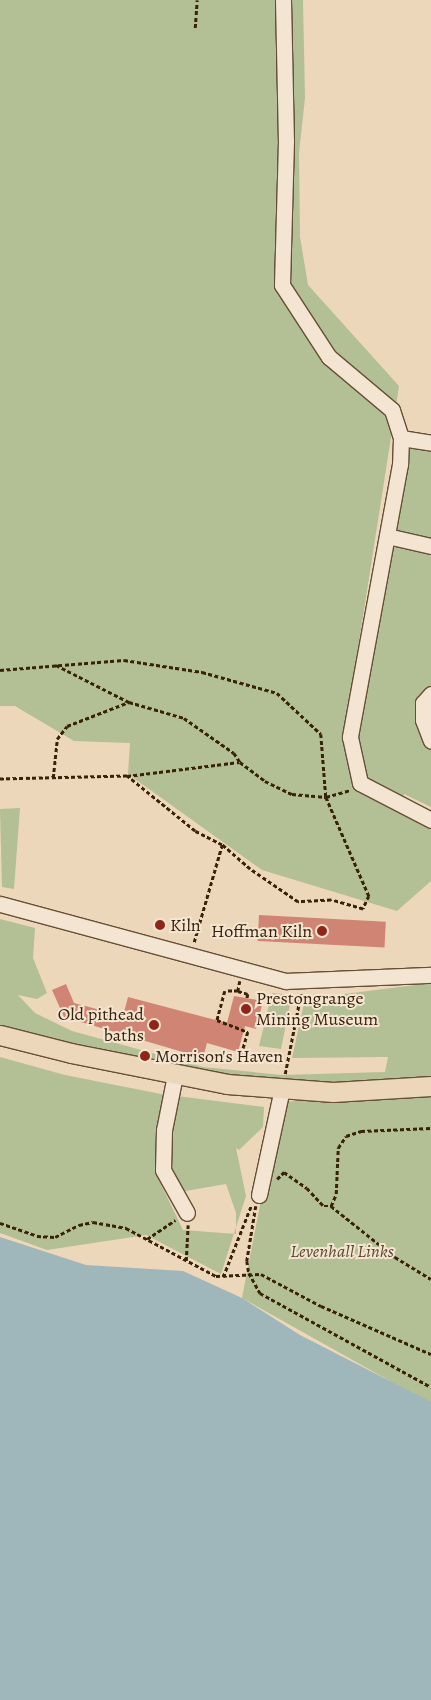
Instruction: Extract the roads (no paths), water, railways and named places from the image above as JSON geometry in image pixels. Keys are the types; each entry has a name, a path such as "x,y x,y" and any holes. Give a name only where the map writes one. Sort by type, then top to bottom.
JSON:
{"main road":[{"path":"0,1035 174,1076 282,1090 333,1092 431,1086"}],"street":[{"path":"283,0 286,141 282,285 329,356 392,410 400,438 400,464 350,736 360,783 431,820"},
{"path":"400,438 431,443"},
{"path":"387,536 431,546"},
{"path":"431,694 423,703 423,720 431,741"},
{"path":"0,904 243,970 303,982 431,975"},
{"path":"174,1076 164,1130 163,1170 187,1213"},
{"path":"259,1195 282,1090"}],"water":[{"path":"0,1237 86,1265 183,1271 242,1298 300,1335 431,1402 431,1700 0,1700"}],"place":[{"name":"Kiln","path":"160,925"},
{"name":"Hoffman Kiln","path":"322,931"},
{"name":"Prestongrange Mining Museum","path":"246,1009"},
{"name":"Old pithead baths","path":"154,1025"},
{"name":"Morrison's Haven","path":"145,1056"}],"park label":[{"name":"Levenhall Links","path":"342,1251"}]}
